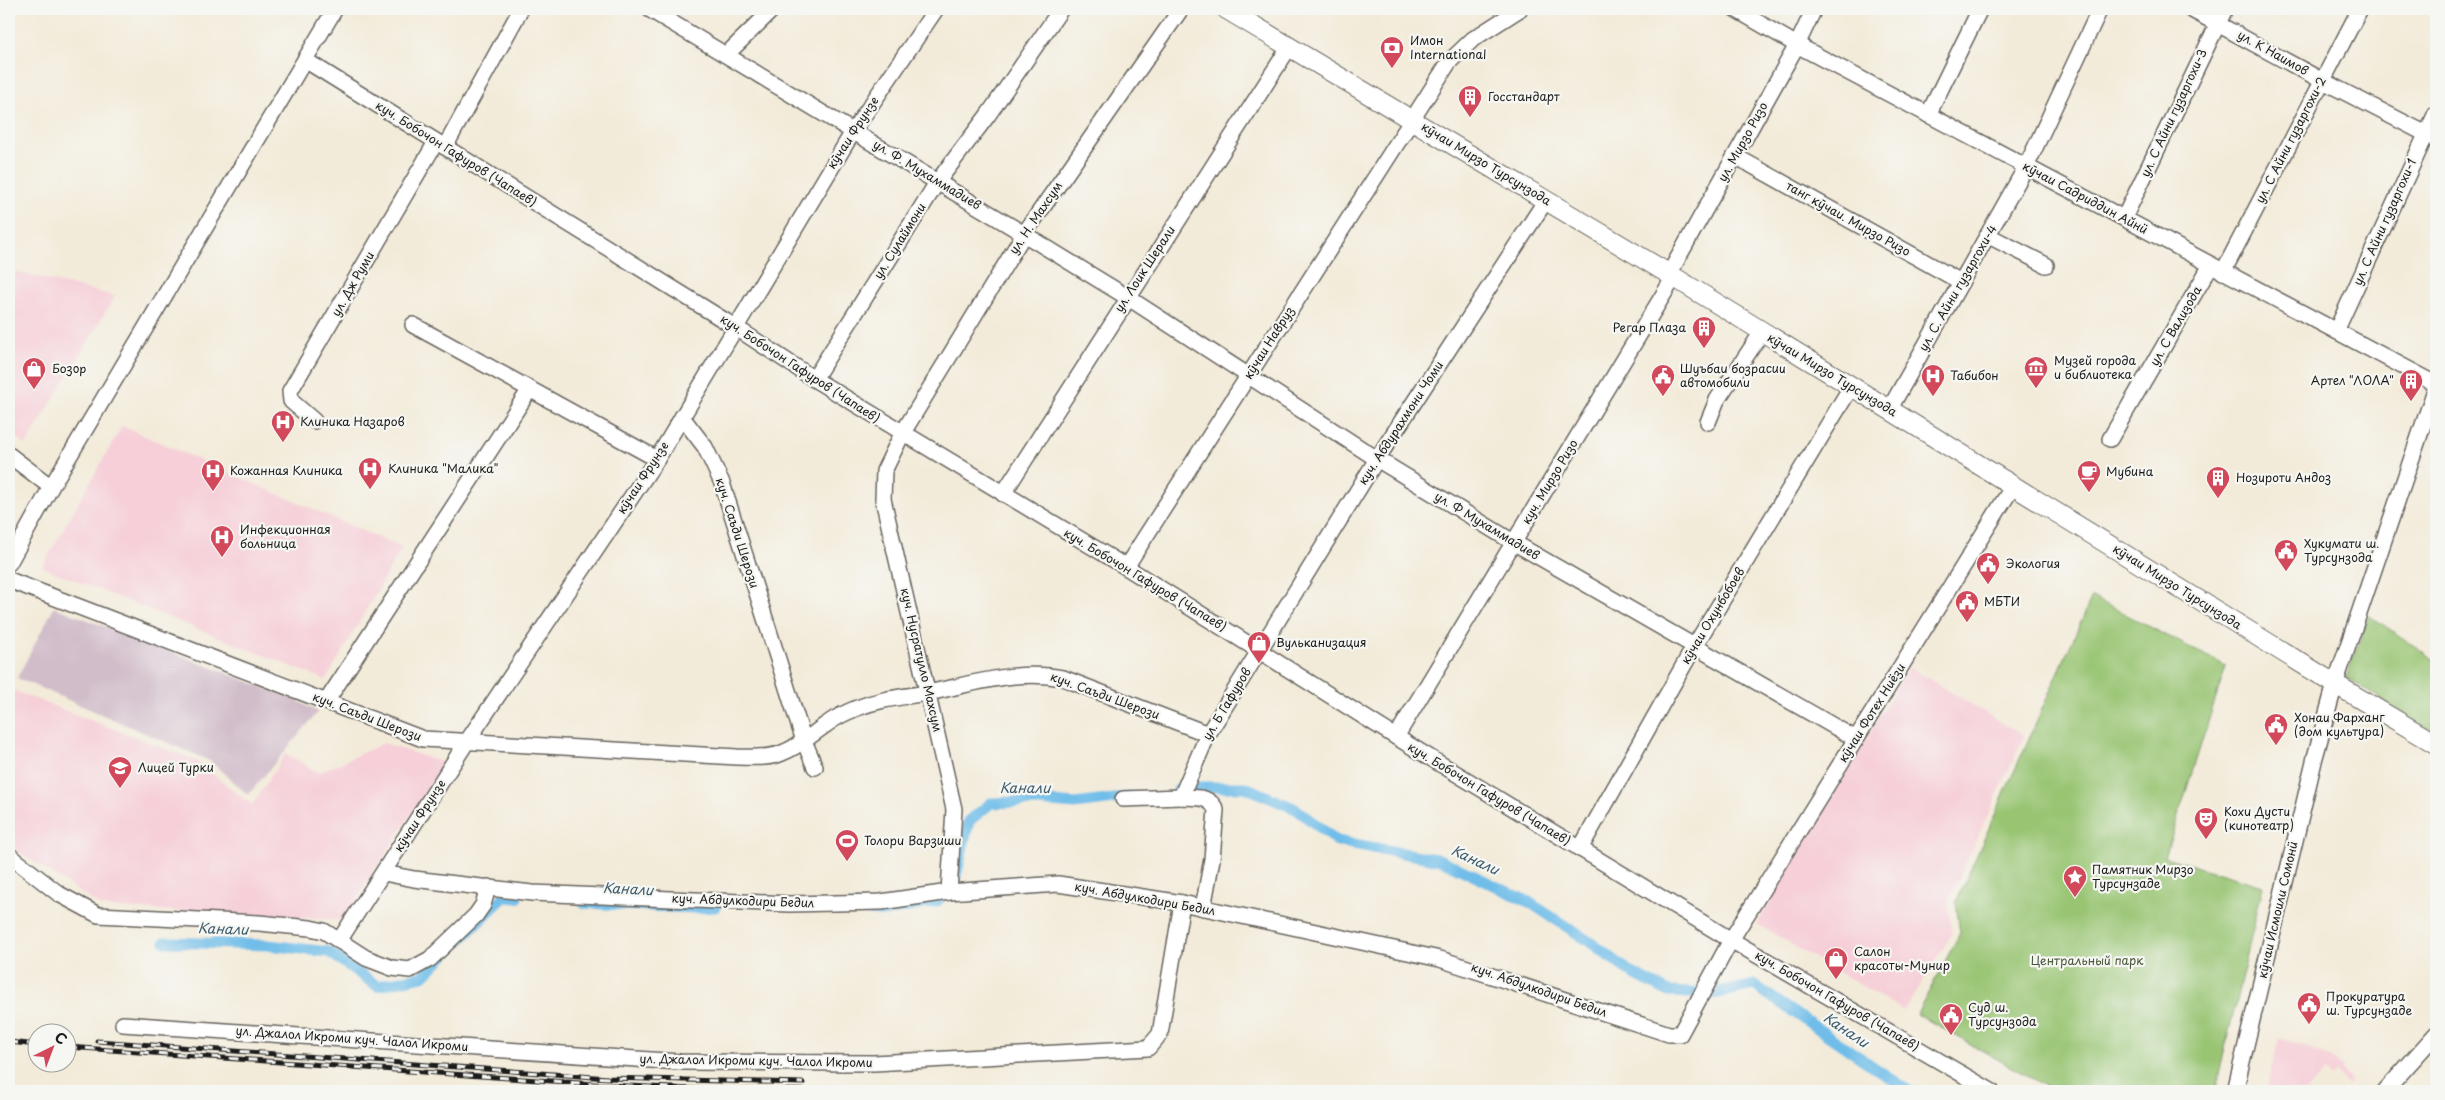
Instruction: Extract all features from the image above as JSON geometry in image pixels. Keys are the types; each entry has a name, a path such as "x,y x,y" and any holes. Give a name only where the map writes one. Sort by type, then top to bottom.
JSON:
{"main road":[{"name":"кӯчаи Мирзо Турсунзода","path":"1226,9 1546,200 2436,744"}],"street":[{"path":"9,563 51,487 335,9"},
{"name":"ул. Дж Руми","path":"314,422 291,401 290,391 521,9"},
{"name":"ул. Ф. Мухаммадиев","path":"649,9 854,130 1127,297"},
{"path":"727,54 773,9"},
{"name":"кӯчаи Фрунзе","path":"339,941 466,743 657,459 734,327 854,130 936,9"},
{"name":"ул. Сулаймони","path":"814,380 938,182 988,115 1062,9"},
{"name":"ул. Н. Махсум","path":"902,434 1024,234 1181,9"},
{"path":"1411,119 1449,62 1473,39 1520,9"},
{"name":"кӯчаи Садриддин Айнӣ","path":"1735,9 1797,45 2436,386"},
{"name":"ул. Мирзо Ризо","path":"1671,276 1797,45 1814,9"},
{"path":"1928,114 1980,9"},
{"name":"ул. С. Айни гузаргохи-4","path":"1889,410 2026,167 2100,9"},
{"name":"ул. К Наимов","path":"2190,9 2321,80 2431,135"},
{"name":"ул. С Айни гузаргохи-3","path":"2124,218 2217,22 2225,9"},
{"name":"ул. С Айни гузаргохи-2","path":"2217,268 2360,9"},
{"name":"ул. Лоик Шерали","path":"1004,494 1127,297 1290,46"},
{"name":"куч. Бобочон Гафуров (Чапаев)","path":"305,60 734,327 814,380 1126,566 1396,737 1731,940 1991,1091"},
{"name":"ул. С Айни гузаргохи-1","path":"2336,331 2431,135 2436,113"},
{"name":"кӯчаи Навруз","path":"1126,566 1411,119"},
{"name":"танг кӯчаи. Мирзо Ризо","path":"1735,156 1962,282"},
{"name":"куч. Абдурахмони Чоми","path":"1260,650 1376,459 1546,200"},
{"path":"1988,236 2046,265"},
{"name":"ул. С Вализода","path":"2110,439 2217,268"},
{"name":"куч. Мирзо Ризо","path":"1396,737 1671,276"},
{"name":"ул. Ф Мухаммадиев","path":"1127,297 1247,377 1376,459 1513,542 1856,739"},
{"path":"414,325 657,459"},
{"path":"1708,422 1717,400 1762,332"},
{"name":"кӯчаи Исмоили Сомонӣ","path":"2235,1091 2315,757 2335,684 2436,386"},
{"name":"кӯчаи Охунбобоев","path":"1580,849 1694,647 1851,387"},
{"path":"326,702 530,389"},
{"name":"куч. Саъди Шерози","path":"682,417 705,447 722,483 804,742"},
{"name":"куч. Нусратулло Махсум","path":"902,434 884,471 883,499 929,692 954,809 948,892"},
{"path":"9,455 51,487"},
{"name":"кӯчаи Фотех Ниёзи","path":"1731,940 2013,486"},
{"name":"куч. Саъди Шерози","path":"9,580 423,739 466,743 737,757 781,754 804,742 829,722 858,708 890,697 929,692 1015,674 1044,674 1063,678 1208,734"},
{"name":"ул. Б Гафуров","path":"1182,797 1208,734 1260,650"},
{"path":"804,742 815,767"},
{"path":"1124,799 1205,798 1213,804 1216,810 1212,859 1203,908"},
{"path":"9,855 58,894 98,916 259,923 310,928 324,931 366,958 383,965 410,970 430,959 476,915 483,905 488,888"},
{"name":"куч. Абдулкодири Бедил","path":"384,873 414,879 532,893 789,904 881,902 948,892 1058,884 1182,903 1458,963 1669,1034 1680,1034 1731,940"},
{"name":"ул. Джалол Икроми куч. Чалол Икроми","path":"123,1024 680,1062 874,1063 1148,1048 1160,1034 1182,903"},
{"path":"2385,1091 2436,1034"}],"shaded area":[{"name":"Бозор","path":"9,270 115,296 26,445 9,432"},
{"name":"Инфекционная больница","path":"122,426 402,548 326,680 42,567"},
{"path":"54,607 296,700 318,712 248,795 210,761 17,678"},
{"path":"1909,667 2024,736 1948,902 1952,934 1904,1011 1757,924"},
{"name":"Лицей Турки","path":"9,689 195,760 252,805 286,753 318,773 384,743 444,763 343,920 102,907 9,845"},
{"path":"2280,1038 2324,1053 2343,1068 2342,1071 2351,1080 2348,1085 2335,1072 2331,1077 2324,1072 2307,1091 2265,1091"}],"green space":[{"name":"Центральный парк","path":"2092,597 2226,666 2165,857 2263,886 2215,1091 2054,1091 1917,1014 1960,933 1956,902"},
{"path":"2369,615 2436,661 2436,734 2346,678"}],"waterway":[{"name":"Канали","path":"1178,790 1200,787 1245,787 1296,809 1337,841 1441,860 1529,902 1593,944 1630,972 1669,992 1714,994 1754,985 1909,1091"},
{"name":"Канали","path":"955,880 969,821 991,803 1038,801 1075,804 1130,797"},
{"name":"Канали","path":"854,907 883,912 937,901 942,896"},
{"name":"Канали","path":"165,942 268,945 329,952 377,986 423,976 504,897 517,898"},
{"name":"Канали","path":"583,903 694,908 715,907"}],"railway":[{"path":"97,1041 608,1078 803,1083"},
{"path":"9,1042 28,1044"},
{"path":"78,1048 608,1085 714,1090 904,1091"},
{"path":"1044,1091 1086,1089 1190,1091"}],"place":[{"name":"Имон International","path":"1392,69"},
{"name":"Госстандарт","path":"1470,118"},
{"name":"Регар Плаза","path":"1704,349"},
{"name":"Музей города и библиотека","path":"2036,389"},
{"name":"Бозор","path":"34,390"},
{"name":"Шуъбаи бозрасии автомобили","path":"1663,397"},
{"name":"Табибон","path":"1933,397"},
{"name":"Артел \"ЛОЛА\"","path":"2411,402"},
{"name":"Клиника Назаров","path":"283,443"},
{"name":"Клиника \"Малика\"","path":"370,490"},
{"name":"Кожанная Клиника","path":"213,492"},
{"name":"Мубина","path":"2089,493"},
{"name":"Нозироти Андоз","path":"2218,499"},
{"name":"Инфекционная больница","path":"222,558"},
{"name":"Хукумати ш. Турсунзода","path":"2286,572"},
{"name":"Экология","path":"1988,585"},
{"name":"МБТИ","path":"1967,623"},
{"name":"Вульканизация","path":"1259,664"},
{"name":"Хонаи Фарханг (дом культура)","path":"2276,746"},
{"name":"Лицей Турки","path":"120,789"},
{"name":"Кохи Дусти (кинотеатр)","path":"2206,840"},
{"name":"Толори Варзиши","path":"847,862"},
{"name":"Памятник Мирзо Турсунзаде","path":"2075,898"},
{"name":"Салон красоты-Мунир","path":"1836,980"},
{"name":"Прокуратура ш. Турсунзаде","path":"2309,1025"},
{"name":"Суд ш. Турсунзода","path":"1951,1036"}]}
